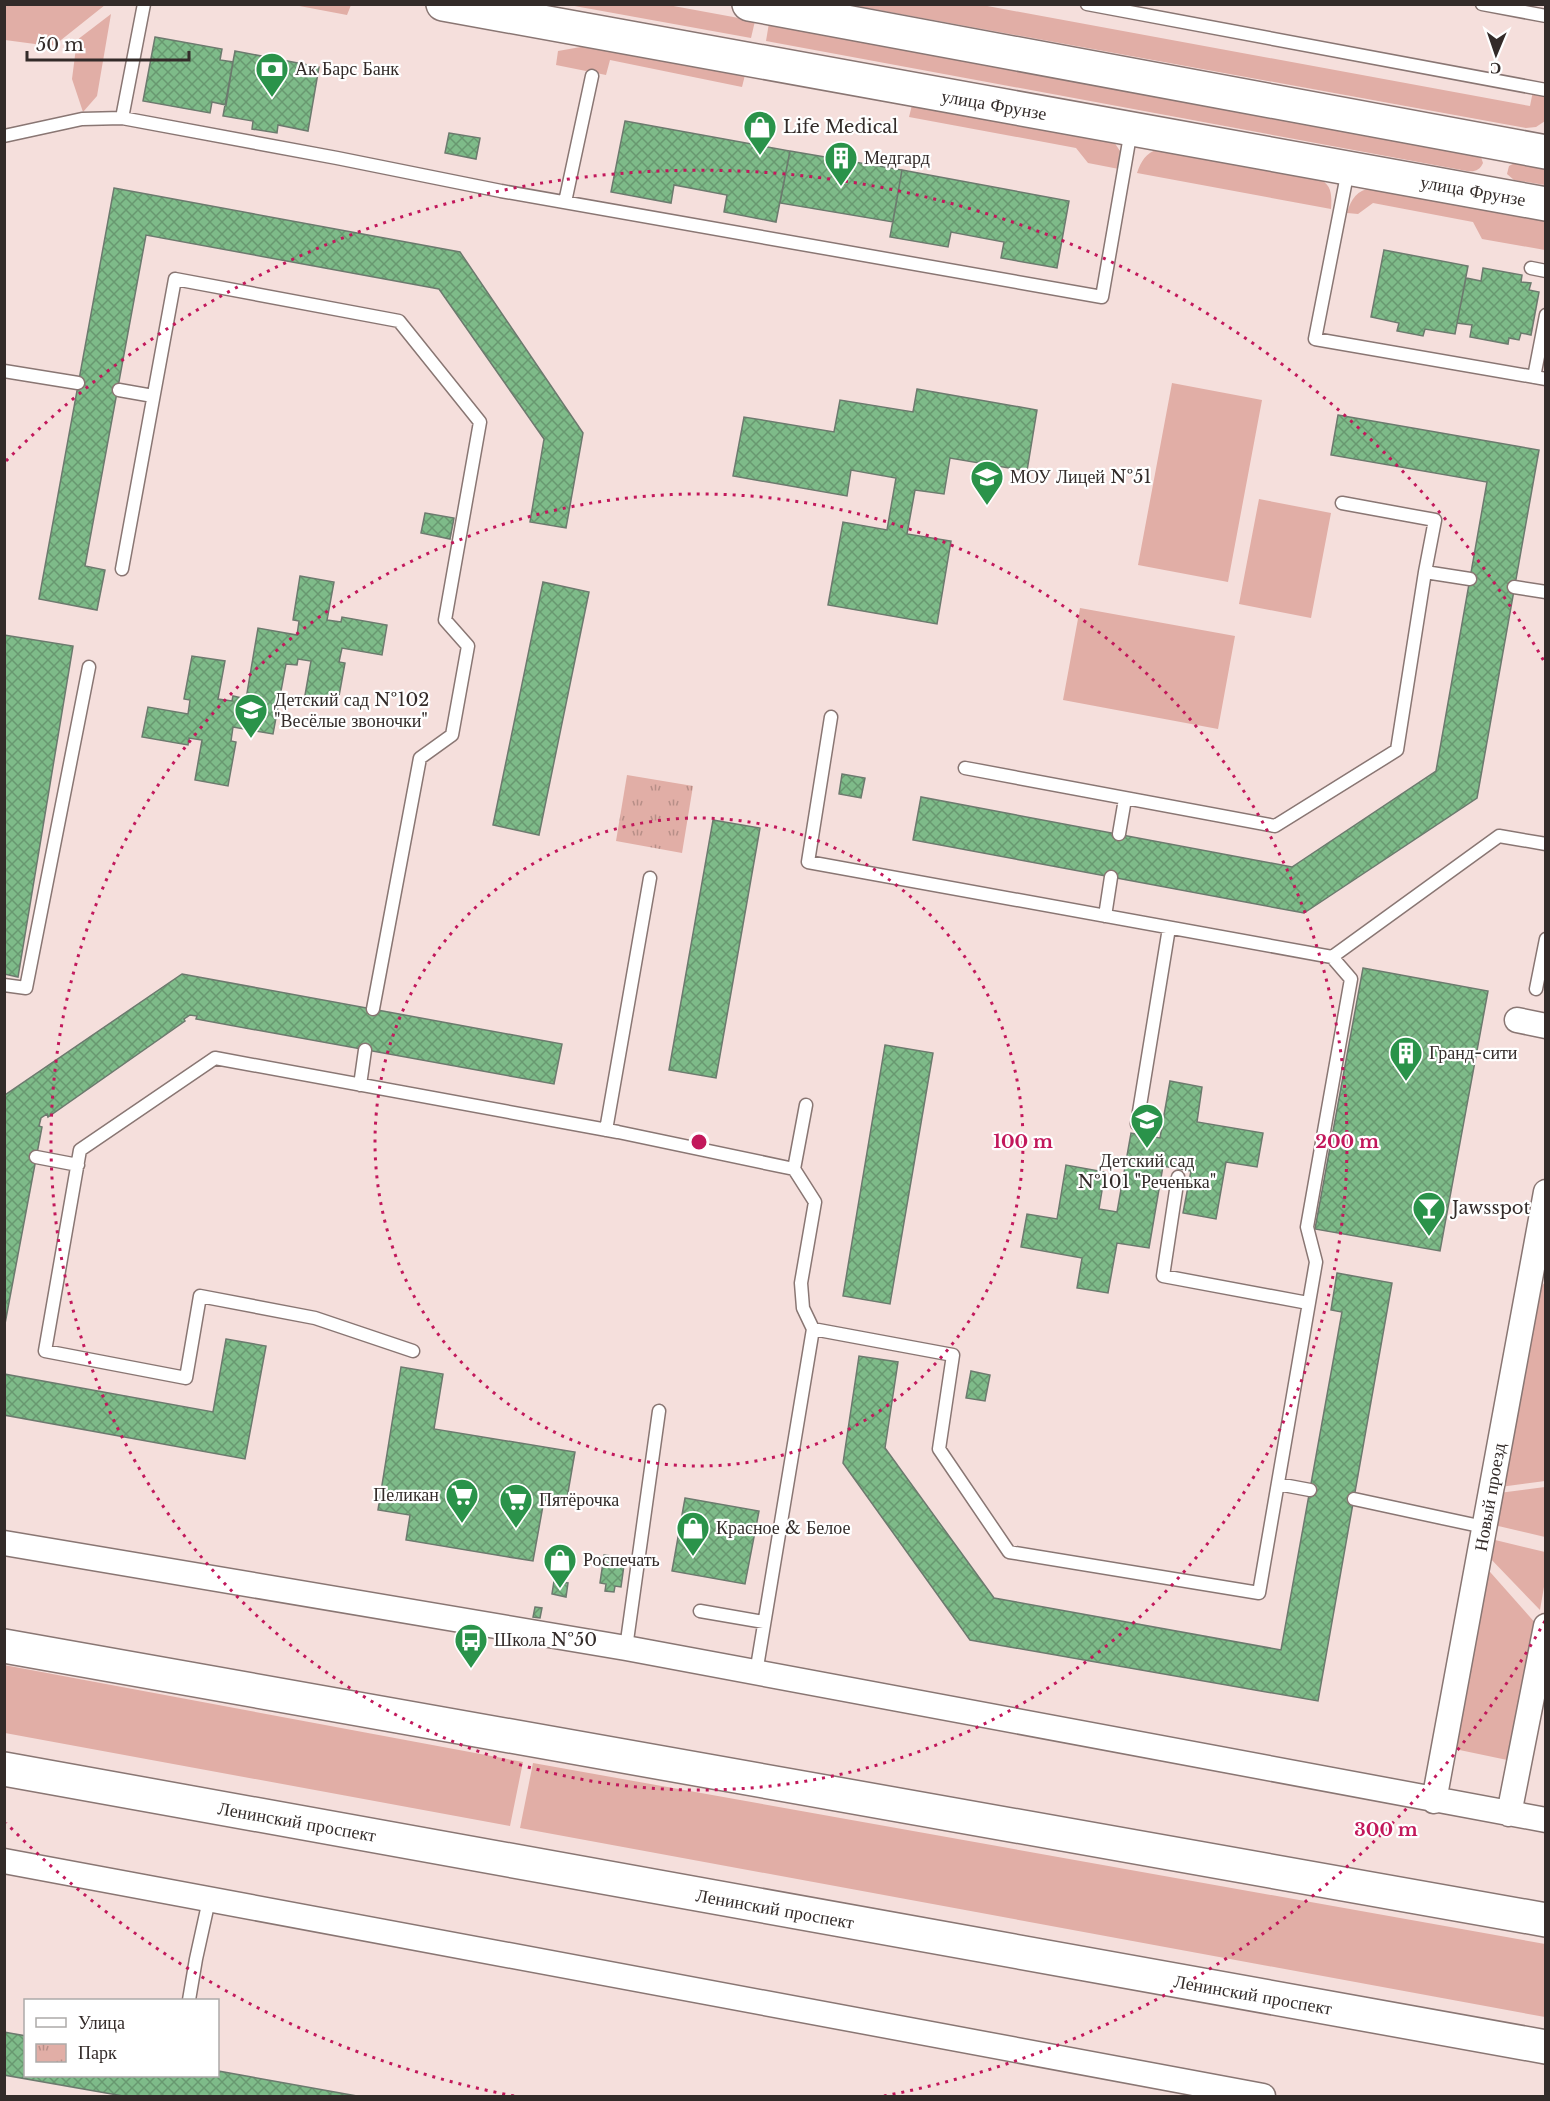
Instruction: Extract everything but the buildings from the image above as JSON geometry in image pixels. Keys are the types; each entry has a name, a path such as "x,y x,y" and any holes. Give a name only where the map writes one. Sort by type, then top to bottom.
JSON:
{"main road":[{"name":"улица Фрунзе","path":"443,4 1545,204"},
{"path":"749,4 1545,152"},
{"path":"1495,195 1503,145"},
{"path":"4,1646 1545,1920"},
{"name":"Ленинский проспект","path":"4,1769 1545,2047"}],"street":[{"path":"1517,1020 1545,1026"},
{"name":"Новый проезд","path":"1434,1801 1484,1527 1539,1266 1545,1192"},
{"path":"4,1543 626,1648 1545,1821"},
{"path":"1509,1814 1545,1626"},
{"path":"4,1861 1208,2092 1263,2097"}],"lane":[{"path":"122,118 144,4"},
{"path":"1087,4 1545,90"},
{"path":"1482,4 1545,16"},
{"path":"565,202 592,76"},
{"path":"4,136 82,119 122,118 565,202 1102,297 1131,130"},
{"path":"1348,169 1315,339 1540,378 1545,315"},
{"path":"1531,268 1545,271"},
{"path":"122,569 175,279 399,321 480,422 445,620 468,646 452,735 420,758 373,1009"},
{"path":"4,370 78,383"},
{"path":"119,390 153,396"},
{"path":"964,768 1275,826 1397,750 1435,520 1342,503"},
{"path":"1425,572 1470,579"},
{"path":"1514,587 1545,592"},
{"path":"4,985 26,988 89,667"},
{"path":"813,1329 953,1355 939,1449 1009,1552 1259,1593 1316,1262 1307,1227 1351,980 1332,957 808,862 831,717"},
{"path":"1119,834 1125,799"},
{"path":"1332,957 1499,836 1545,844"},
{"path":"1105,916 1111,877"},
{"path":"606,1130 650,878"},
{"path":"1137,1124 1169,928"},
{"path":"1536,989 1545,939"},
{"path":"360,1085 365,1050"},
{"path":"413,1351 315,1318 200,1296 186,1378 45,1351 80,1150 215,1058 606,1130 794,1169"},
{"path":"756,1672 813,1329 803,1308 801,1282 815,1202 794,1169 806,1105"},
{"path":"36,1157 78,1164"},
{"path":"1178,1177 1163,1276 1308,1304"},
{"path":"626,1648 659,1411"},
{"path":"1278,1484 1310,1490"},
{"path":"1354,1499 1484,1527"},
{"path":"700,1611 764,1622"},
{"path":"189,1999 209,1900"}],"green space":[{"path":"6,4 105,5 56,44 50,46 5,40"},
{"path":"351,4 347,15 294,5"},
{"path":"569,5 668,5 755,21 751,38"},
{"path":"851,5 982,5 1530,106 1533,91 1545,95 1545,121 1536,127 1526,128"},
{"path":"111,14 97,96 83,112 72,79 77,40"},
{"path":"769,23 1474,153 1481,157 1483,163 1477,170 1467,171 766,41"},
{"path":"592,45 745,75 742,87 610,60 606,75 556,65 558,51"},
{"path":"912,105 1114,142 1120,151 1119,169 1088,163 1076,148 909,117"},
{"path":"1158,149 1317,178 1326,183 1330,190 1331,209 1137,173 1144,158"},
{"path":"1518,161 1545,166 1545,185 1514,180 1507,174 1509,166"},
{"path":"1372,188 1545,220 1545,250 1482,239 1473,222 1373,203 1358,214 1347,213 1355,196"},
{"path":"1172,383 1262,400 1228,582 1138,565"},
{"path":"1259,499 1331,513 1311,618 1239,604"},
{"path":"1080,608 1235,636 1218,729 1063,700"},
{"path":"627,775 693,786 682,853 616,841"},
{"path":"1545,1282 1545,1481 1500,1487 1538,1291"},
{"path":"1545,1487 1545,1537 1494,1525 1499,1493"},
{"path":"1491,1539 1545,1552 1545,1581 1540,1610 1487,1555"},
{"path":"1483,1564 1537,1625 1512,1761 1450,1748"},
{"path":"4,1665 523,1762 510,1826 5,1733"},
{"path":"533,1763 1545,1944 1545,2017 520,1828"}],"place":[{"name":"Ак Барс Банк","path":"272,98"},
{"name":"Life Medical","path":"760,156"},
{"name":"Медгард","path":"841,187"},
{"name":"МОУ Лицей №51","path":"987,506"},
{"name":"Детский сад №102 \"Весёлые звоночки\"","path":"251,739"},
{"name":"Гранд-сити","path":"1406,1082"},
{"name":"Детский сад №101 \"Реченька\"","path":"1147,1149"},
{"name":"Jawsspot","path":"1429,1237"},
{"name":"Пеликан","path":"462,1524"},
{"name":"Пятёрочка","path":"516,1529"},
{"name":"Красное & Белое","path":"693,1557"},
{"name":"Роспечать","path":"560,1589"},
{"name":"Школа №50","path":"471,1669"}]}
